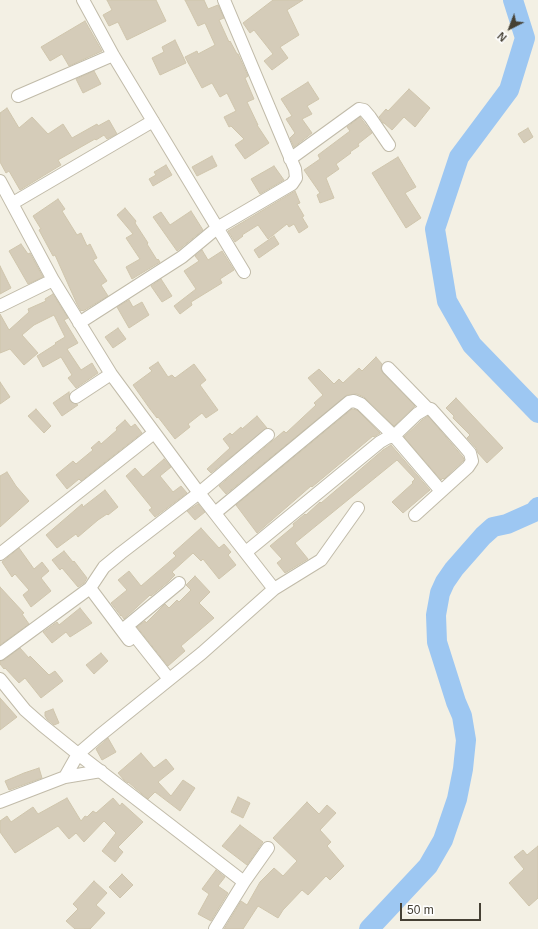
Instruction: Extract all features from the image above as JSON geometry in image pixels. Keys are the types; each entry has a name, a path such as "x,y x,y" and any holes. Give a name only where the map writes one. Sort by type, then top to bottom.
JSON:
{"street":[{"path":"83,0 113,54 244,272"},
{"path":"79,323 182,257 217,228 292,184 296,178 290,159 224,0"},
{"path":"18,96 113,54"},
{"path":"290,159 359,109 364,110 370,117 389,145"},
{"path":"12,204 153,121"},
{"path":"0,181 53,280 111,374 199,494 216,513 274,589"},
{"path":"0,306 53,280"},
{"path":"388,368 427,408 431,409 470,453 472,461 468,467 415,515"},
{"path":"76,397 111,374"},
{"path":"216,513 348,402 354,401 361,404 394,436 441,491"},
{"path":"246,552 380,442 394,436 418,414 427,408"},
{"path":"0,554 154,433"},
{"path":"0,654 90,588 104,567 120,552 199,494 268,435"},
{"path":"65,777 78,754 202,653 274,589 321,560 358,508"},
{"path":"166,681 128,624 179,583"},
{"path":"90,588 166,681"},
{"path":"0,679 25,710 78,754 244,882"},
{"path":"0,802 65,777 101,771"},
{"path":"215,929 244,882 268,848"}],"building":[{"path":"107,0 156,0 166,21 127,40 118,22 109,26 103,15 112,10"},
{"path":"185,0 204,0 208,9 218,5 224,18 219,20 229,42 230,41 238,54 248,76 245,78 254,99 247,102 257,125 269,143 245,159 235,145 244,139 231,126 229,127 224,117 236,111 227,93 220,97 212,83 202,88 185,57 197,51 198,54 215,45 205,23 198,26"},
{"path":"273,0 303,0 287,10 299,35 280,47 288,58 272,70 264,61 273,54 254,30 250,33 243,23"},
{"path":"85,21 102,51 69,66 62,54 50,61 41,47"},
{"path":"175,40 186,63 160,75 152,58 164,52 162,47"},
{"path":"94,71 101,84 83,93 76,79"},
{"path":"308,82 319,99 307,106 312,114 302,119 312,133 294,147 290,138 295,133 286,119 292,116 281,99"},
{"path":"409,89 430,108 415,127 404,117 392,130 383,123 379,117 386,109 388,111"},
{"path":"7,108 19,128 32,117 48,134 63,124 72,138 97,124 98,126 109,120 117,134 107,139 104,135 58,160 61,165 20,190 9,171 6,173 0,162 0,113"},
{"path":"360,117 372,133 358,144 359,146 350,152 351,153 336,164 339,169 326,178 334,198 320,203 317,195 320,193 304,170 320,159 318,155 350,131 347,127"},
{"path":"528,128 533,137 524,143 518,134"},
{"path":"212,156 217,166 197,176 192,167"},
{"path":"398,157 416,187 405,193 421,218 406,228 372,173"},
{"path":"166,165 172,175 153,186 149,179 156,175 154,172"},
{"path":"274,166 284,180 260,194 251,179"},
{"path":"295,191 300,203 297,204 308,227 299,233 294,224 289,227 287,224 268,239 258,225 242,235 243,236 235,242 228,231"},
{"path":"58,199 65,209 62,211 77,235 81,233 87,246 90,244 97,258 93,260 107,281 101,285 108,296 83,311 81,311 77,304 55,255 53,256 39,230 41,229 33,216"},
{"path":"125,208 136,221 135,223 148,243 147,244 157,260 158,259 160,262 132,279 126,267 140,259 126,238 133,234 117,215"},
{"path":"191,211 203,230 177,251 153,217 161,212 170,225"},
{"path":"274,236 279,244 259,258 254,250"},
{"path":"21,244 28,254 30,253 43,277 28,284 9,251"},
{"path":"202,250 208,260 222,251 234,270 220,279 222,283 191,302 192,305 180,314 174,306 196,289 184,271 199,261 195,256"},
{"path":"0,266 11,288 0,294"},
{"path":"161,279 172,296 162,302 151,286"},
{"path":"53,294 68,318 64,320 78,343 67,349 81,370 92,363 98,373 76,388 68,378 72,375 61,357 43,367 37,356 65,337 54,315 34,325 22,335 38,353 24,365 10,349 0,353 0,314 9,330 29,312 28,309 46,301 45,299"},
{"path":"129,300 133,307 142,302 149,315 129,328 117,307"},
{"path":"118,328 126,339 113,348 105,337"},
{"path":"376,357 382,364 381,369 383,373 415,406 394,426 364,397 357,394 347,395 226,494 219,486 284,431 286,433 316,405 314,403 323,395 308,378 319,369 334,384 339,379 343,383 359,368 362,371"},
{"path":"158,362 168,377 172,375 175,378 194,364 206,380 200,385 218,410 206,418 202,413 188,424 190,427 175,439 150,409 133,385 152,371 149,368"},
{"path":"0,382 10,397 0,404"},
{"path":"69,392 70,401 78,405 62,416 53,403"},
{"path":"456,398 503,448 487,463 467,438 470,435 453,418 454,416 446,408"},
{"path":"36,409 51,426 44,433 28,416"},
{"path":"352,409 357,410 380,433 374,437 373,436 312,487 311,486 257,533 236,505"},
{"path":"257,416 267,428 211,473 207,469 230,448 223,439 230,433 232,435 241,427 242,429"},
{"path":"428,416 464,460 444,479 443,478 441,480 404,437"},
{"path":"125,420 131,427 135,424 142,433 81,481 79,479 67,489 56,475 73,461 76,464 93,450 91,448 99,441 101,444 117,430 116,428"},
{"path":"391,445 430,490 403,513 392,502 413,483 412,482 415,479 397,460 295,543 308,559 285,573 277,563 282,559 270,546 294,526 293,524 305,514 306,515 320,502 321,503 383,450"},
{"path":"164,459 171,467 160,476 173,492 181,486 187,493 155,517 149,510 152,508 126,476 135,468 143,477"},
{"path":"7,472 16,486 29,501 0,527 0,476"},
{"path":"105,490 118,507 108,515 107,514 98,520 78,537 76,534 57,548 46,535 82,504 83,507"},
{"path":"198,504 205,512 195,520 187,511"},
{"path":"201,528 219,548 224,544 231,552 228,555 236,565 219,579 203,559 201,561 193,553 172,572 175,575 168,582 151,596 150,595 124,619 111,603 127,590 118,580 129,571 141,586 176,556 173,553"},
{"path":"19,548 34,569 42,562 49,571 41,578 51,591 31,607 23,595 29,590 15,574 12,577 2,562"},
{"path":"64,551 87,578 84,583 78,587 62,568 60,570 52,560"},
{"path":"195,576 210,592 199,603 214,618 181,646 185,651 168,666 137,627 145,621 146,623 165,604 169,608 177,600 179,602 191,590 186,585"},
{"path":"0,587 24,613 22,614 29,624 0,645"},
{"path":"80,608 92,623 70,637 66,632 52,643 43,632 57,622 59,625"},
{"path":"20,648 49,675 55,671 63,681 41,698 25,678 19,683 0,664 0,661 4,660"},
{"path":"101,653 108,661 94,674 86,665"},
{"path":"0,698 17,717 0,730"},
{"path":"53,709 59,723 54,725 45,716 45,712"},
{"path":"108,738 116,752 102,760 96,749"},
{"path":"141,753 154,768 166,759 174,769 158,782 171,796 183,780 195,788 180,811 155,792 148,799 124,780 118,773"},
{"path":"39,768 42,778 9,790 5,781"},
{"path":"238,797 250,803 243,818 231,812"},
{"path":"67,798 81,821 85,816 87,817 93,811 96,813 113,798 120,806 122,803 143,822 118,847 123,852 115,862 102,851 116,833 104,821 84,842 76,833 69,839 58,826 15,853 0,832 0,821 7,816 11,822 33,807 38,814"},
{"path":"307,802 319,814 327,805 336,813 320,830 331,842 327,846 344,866 330,880 326,876 308,895 302,890 283,910 278,918 258,906 243,929 224,929 241,901 247,905 260,882 274,868 283,876 297,861 273,838"},
{"path":"240,825 263,842 247,865 222,846"},
{"path":"538,846 538,898 529,906 509,883 524,869 514,857 523,850 527,855"},
{"path":"216,870 225,877 218,886 228,893 211,921 198,914 209,894 202,889"},
{"path":"122,874 133,885 120,898 109,887"},
{"path":"94,881 107,893 96,905 105,913 90,929 75,929 66,921 78,909 73,904"}],"waterway":[{"path":"513,0 525,38 509,90 459,157 435,229 447,301 472,345 538,413"},
{"path":"369,929 428,866 443,840 457,799 463,769 466,740 462,716 456,702 437,642 436,615 440,593 445,582 454,569 483,536 493,527 507,524 534,512 538,507"}]}
